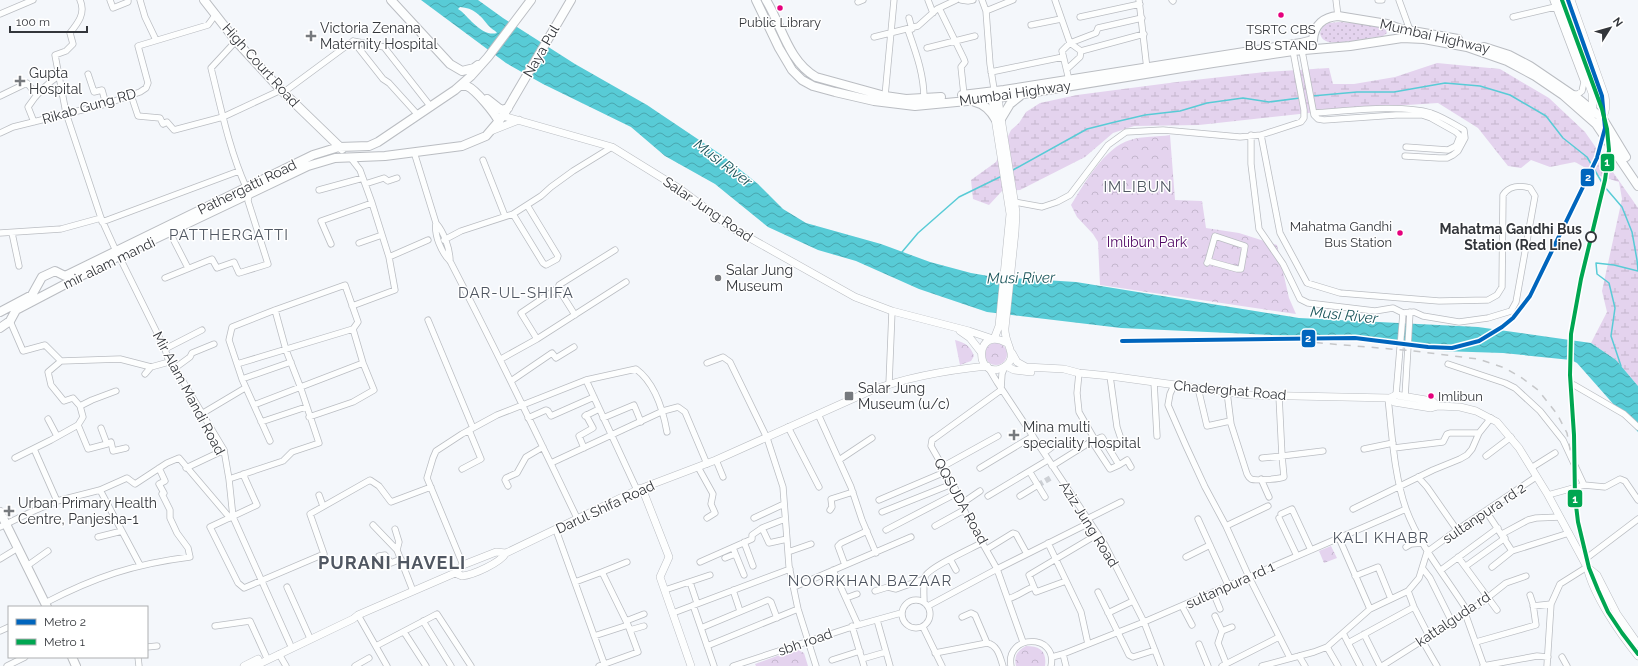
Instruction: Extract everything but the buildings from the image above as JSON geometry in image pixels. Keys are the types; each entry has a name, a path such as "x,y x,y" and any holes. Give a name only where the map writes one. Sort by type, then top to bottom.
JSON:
{"highway":[{"name":"High Court Road","path":"204,0 236,41 282,91 321,129"},
{"path":"391,0 450,64 459,70 466,71 474,68 488,57"},
{"path":"336,148 363,147 378,142 461,86 488,57 531,0"},
{"name":"Naya Pul","path":"414,152 462,146 479,140 491,131 505,112 571,0"},
{"name":"Mumbai Highway","path":"756,0 775,41 792,70 802,80 813,86 874,101 915,106 994,94 1069,80 1293,51 1350,46 1402,38 1411,35 1459,39 1509,55 1530,66 1593,110 1597,121 1638,186"},
{"name":"Mumbai Highway","path":"766,0 800,64 816,77 885,96 906,99 967,98"},
{"path":"1322,49 1313,40 1316,29 1322,21 1330,17 1338,16"},
{"name":"Mumbai Highway","path":"1338,16 1387,24 1411,35 1467,47 1507,61 1551,86 1597,121 1638,176"},
{"path":"775,41 784,36"},
{"name":"Mumbai Highway","path":"994,94 1025,94 1313,40"},
{"path":"471,76 472,85 496,108 505,112"},
{"path":"461,86 467,86 472,90 496,116 505,112"},
{"path":"967,98 986,107 998,120 1010,104 1025,94"},
{"path":"321,129 336,148 350,157"},
{"path":"313,155 318,153 324,144 321,129"},
{"path":"378,142 375,150 377,153 385,156"},
{"name":"Pathergatti Road","path":"67,279 246,187 313,155 336,148"},
{"name":"mir alam mandi","path":"118,254 170,233 308,166 336,158 385,156 414,152"},
{"path":"0,312 14,307 32,295 42,277 55,271 67,279"},
{"name":"mir alam mandi","path":"14,307 67,279"},
{"path":"0,328 10,321 14,307"},
{"path":"0,512 3,525 18,548 46,605"}],"main road":[{"path":"1559,0 1591,89 1593,110"},
{"path":"1571,0 1605,96 1606,109 1597,121"},
{"path":"994,94 1009,190 1012,232"},
{"name":"Salar Jung Road","path":"505,112 519,120 612,147 680,189 732,228 855,297 892,311 994,339"},
{"path":"491,131 519,120"},
{"path":"981,352 981,358 988,366 997,370 1006,366 1011,358 1011,352 1002,327 1015,202 1009,190"},
{"path":"965,368 972,364 981,352 983,346 994,339 1002,327"},
{"name":"Salar Jung Road","path":"954,328 970,338 981,352"},
{"path":"994,339 1007,343"},
{"name":"Chaderghat Road","path":"1011,352 1017,362 1026,368 1064,369 1070,372 1249,395 1405,397 1432,401 1438,406"},
{"name":"Darul Shifa Road","path":"255,666 353,619 357,615 455,572 463,566 496,552 506,553 637,490 716,460 889,384 965,368 988,366"},
{"name":"Chaderghat Road","path":"1006,366 1014,370 1023,371 1064,374 1070,372"},
{"name":"Chaderghat Road","path":"1391,397 1394,402 1431,408 1438,406 1470,410 1491,418 1511,437 1548,495 1585,564 1590,580 1613,620 1638,656"},
{"path":"637,490 642,488 669,557 660,577 691,666"},
{"path":"455,572 462,576 468,574 499,561 506,553"},
{"name":"Chaderghat Road","path":"1585,564 1597,575 1617,614 1638,644"},
{"path":"244,666 344,618 351,615 357,615"}],"street":[{"path":"13,0 17,6"},
{"path":"0,14 33,0"},
{"name":"Mir Alam Mandi Road","path":"80,0 83,7 79,22 70,33 73,44 66,51 55,55 66,113 101,220 165,349 169,362 175,368 224,450 229,479 231,517 290,644"},
{"path":"110,0 113,8 128,2 128,0"},
{"path":"140,0 144,17 156,40"},
{"path":"885,96 894,0"},
{"path":"928,0 933,13"},
{"path":"961,0 973,0"},
{"path":"982,0 986,11 994,94"},
{"path":"986,11 1013,0"},
{"path":"1055,0 1070,44 1081,51 1144,34"},
{"path":"1336,0 1338,16"},
{"path":"1399,0 1411,35"},
{"path":"1553,0 1584,82 1582,91 1578,94 1572,94"},
{"path":"874,37 918,26 939,8 953,1"},
{"path":"1080,17 1140,2 1147,71"},
{"path":"1513,18 1555,7"},
{"path":"939,8 965,62 961,67 967,98"},
{"name":"Rikab Gung RD","path":"0,133 13,127 106,104 146,88 148,83 138,46 208,25 216,14"},
{"path":"908,18 920,62 923,78 924,98"},
{"path":"1069,80 1062,50 1070,44 1096,33 1098,28 1142,18"},
{"path":"1031,25 1062,19"},
{"path":"927,48 975,36"},
{"path":"236,41 211,68 223,117 239,171 246,187"},
{"path":"131,95 138,116 160,118 162,124 167,122 174,130 223,117 282,91 353,42 384,47 431,107"},
{"path":"353,42 383,79 389,83 418,115"},
{"path":"1067,69 1080,57 1081,51"},
{"path":"1015,202 1042,206 1057,202 1070,195 1108,144 1126,132 1163,130 1240,137 1261,135 1301,122 1304,118 1304,110 1293,51"},
{"path":"1302,51 1313,110 1318,119 1324,120 1396,115 1422,115 1438,122 1456,132 1460,136 1456,146 1448,150 1406,147"},
{"path":"992,72 1063,57"},
{"path":"88,74 94,92 102,90 106,104"},
{"path":"34,122 28,107 36,94 46,84 60,75"},
{"path":"1,94 27,83 36,94"},
{"path":"1313,110 1389,110 1422,112 1444,119 1464,130 1465,138 1458,151 1447,158 1405,156"},
{"path":"1251,136 1251,164 1259,229 1283,264 1300,299 1308,303 1376,312 1393,308 1403,315 1410,315 1414,312 1423,316 1459,322 1488,318 1511,311 1516,302 1535,196 1534,192 1530,188 1522,186 1511,188 1503,195 1502,287 1495,297 1488,300 1439,301 1340,293 1307,283 1280,233 1261,135"},
{"path":"444,240 461,231 513,214 541,196 551,186 573,171 612,147"},
{"path":"414,152 436,223 435,230 445,256 450,261 501,359 522,406 577,518"},
{"path":"350,157 360,170 372,203 389,257 395,290 352,306"},
{"path":"483,160 505,216"},
{"path":"0,233 61,229 101,220 239,171"},
{"path":"319,190 363,178"},
{"path":"365,184 384,178 388,181 397,178"},
{"path":"165,278 212,259 216,268 234,262 238,273 268,264 248,201 249,195"},
{"path":"330,244 321,221 372,203"},
{"path":"513,214 543,263 546,265 557,259 558,256 527,205"},
{"path":"436,223 440,227 450,253 450,261"},
{"path":"12,233 19,266"},
{"path":"170,233 188,268"},
{"path":"359,242 382,235"},
{"path":"1215,236 1245,246 1241,269 1207,262 1215,236"},
{"path":"389,257 428,240"},
{"path":"537,339 521,313 558,288 559,285 575,274 585,270 615,250"},
{"path":"501,359 537,339 626,282"},
{"path":"237,364 353,329 358,322 345,285 232,327 229,340 237,364 245,388 270,442"},
{"path":"558,288 575,315"},
{"path":"229,479 283,461 292,452 319,443 286,350 275,310"},
{"path":"889,384 892,311"},
{"path":"1403,315 1398,373 1391,397 1394,460 1406,510 1427,552 1441,570 1466,613 1484,666 1537,656 1548,657"},
{"path":"1405,397 1410,315"},
{"path":"428,320 471,429 481,459 462,469"},
{"path":"10,321 23,351 45,345 61,360"},
{"path":"309,417 353,402 374,390 363,364 353,329"},
{"path":"165,349 202,330"},
{"path":"175,368 190,357 192,353 214,344"},
{"path":"511,381 552,353 556,358 574,347"},
{"path":"707,363 723,357 730,362 767,438 783,487 788,552 798,609 816,666"},
{"path":"15,458 78,424 83,417 80,406 73,398 64,401 51,385 48,372 61,360 120,359 150,367 169,362"},
{"path":"242,379 291,362"},
{"path":"254,405 300,386 363,364"},
{"path":"1448,364 1504,382 1515,388 1540,411 1563,440 1584,485"},
{"name":"Aziz Jung Road","path":"988,366 1001,390 1052,466 1055,476 1098,534 1144,622 1161,666"},
{"path":"1001,390 1001,382 1006,366"},
{"path":"145,374 150,367"},
{"path":"463,566 427,478 432,458 436,451 497,415 586,380 636,369 643,374 651,386 663,411 667,432"},
{"path":"1079,373 1077,393 1079,412 1094,441 1110,468 1127,460 1131,467"},
{"path":"1110,376 1117,427 1121,440"},
{"path":"586,380 637,490"},
{"path":"1154,382 1157,436"},
{"path":"1174,385 1170,394 1168,405 1205,487 1226,526 1290,658"},
{"path":"1574,385 1624,414 1638,427"},
{"path":"203,413 245,388"},
{"path":"1198,388 1207,426 1230,421"},
{"name":"QQSUDA Road","path":"1001,390 932,440 931,449 952,484 964,510 997,569 1023,642"},
{"path":"80,406 116,391"},
{"path":"1227,392 1230,421 1247,474 1252,479 1278,479 1284,477 1279,396"},
{"path":"528,418 546,410 551,416 594,397"},
{"path":"603,418 634,405 641,422"},
{"path":"261,422 306,407"},
{"path":"551,464 663,411 678,407 685,412 706,464"},
{"path":"584,448 579,436 592,428 585,415 599,409"},
{"path":"818,414 839,460 876,553"},
{"path":"1353,509 1400,485 1467,455 1472,449 1479,433 1491,418"},
{"path":"48,419 57,436"},
{"path":"78,424 88,449 111,442 113,451 126,448"},
{"path":"101,428 107,444"},
{"path":"788,428 819,487"},
{"path":"1364,449 1394,445 1443,442 1448,433 1479,433"},
{"path":"879,500 943,469 998,436"},
{"path":"980,468 1033,436"},
{"path":"1052,466 1102,437 1119,465"},
{"path":"1486,456 1511,437"},
{"path":"839,460 872,438"},
{"path":"1044,453 1052,447"},
{"path":"508,486 505,480 506,478 516,473 522,462 530,454 543,448"},
{"path":"34,449 57,502"},
{"path":"186,468 224,450"},
{"path":"1262,458 1323,451"},
{"path":"1531,468 1555,452"},
{"path":"3,525 57,502 100,490 127,478 135,484 159,468 179,458 186,468 231,517"},
{"path":"716,460 723,477"},
{"path":"988,496 1048,460"},
{"path":"698,467 713,494 711,504 715,513 707,518"},
{"path":"46,605 76,587 114,572 140,565 190,557 188,548 177,533 170,518 170,510 159,484 165,481 159,468"},
{"path":"243,474 257,506 210,527 237,581 244,588 324,554 310,514 370,480 379,486 391,502 431,487"},
{"path":"1031,474 1045,497"},
{"path":"1418,477 1427,487 1457,530"},
{"name":"sultanpura rd 2","path":"1262,666 1327,647 1370,609 1408,591 1420,578 1427,552 1536,477"},
{"path":"1261,479 1268,497"},
{"path":"1548,495 1584,485 1602,488 1623,479 1638,500"},
{"path":"882,512 952,484"},
{"path":"1020,496 1038,485"},
{"path":"100,490 140,565"},
{"path":"961,504 980,491"},
{"path":"830,510 832,507 831,499 852,492"},
{"path":"886,530 957,494"},
{"path":"319,495 323,506"},
{"path":"926,604 1027,554 1121,502"},
{"path":"754,518 784,504"},
{"path":"1226,526 1268,506"},
{"path":"1297,556 1280,516 1292,508 1310,550"},
{"path":"935,526 964,510"},
{"name":"sultanpura rd 1","path":"1052,657 1118,633 1406,510"},
{"path":"1486,511 1504,536 1512,551"},
{"path":"1466,566 1504,536 1528,520 1536,518 1560,517"},
{"path":"700,562 752,539 752,535 762,528 785,518"},
{"path":"1198,519 1228,585"},
{"path":"1547,666 1550,604 1560,584 1638,519"},
{"path":"373,525 397,550 413,591"},
{"path":"762,528 769,544 787,539"},
{"path":"1441,570 1498,528"},
{"path":"395,529 399,542 397,550"},
{"path":"556,530 603,665 638,652 628,626 602,572"},
{"path":"98,537 122,531"},
{"path":"845,565 838,546 841,543 867,531"},
{"path":"987,549 1013,533 1016,534 1027,554"},
{"path":"1492,567 1512,551 1569,533"},
{"path":"1066,581 1035,592 1029,574 1056,560 1098,534"},
{"path":"794,587 911,538"},
{"path":"1339,538 1370,609"},
{"path":"744,542 753,566"},
{"path":"926,604 918,600 911,601 904,606 902,613 903,621 908,627 916,629 923,627 929,621 930,614 926,604 924,580 926,573 983,542"},
{"path":"1048,543 1081,612 1088,644"},
{"path":"1406,547 1411,544 1423,543"},
{"path":"788,552 811,544"},
{"path":"1186,557 1210,545"},
{"path":"0,558 18,548"},
{"path":"733,548 744,575"},
{"path":"27,566 48,551"},
{"path":"725,558 735,554"},
{"path":"379,556 385,555 391,563 401,559"},
{"path":"1458,557 1497,610"},
{"path":"950,559 956,570"},
{"path":"575,582 627,562"},
{"path":"1355,576 1378,567 1391,599"},
{"path":"673,613 790,568"},
{"path":"1423,569 1430,578 1452,622"},
{"path":"833,570 846,598 855,626 864,666"},
{"path":"665,590 710,575"},
{"name":"kattalguda rd","path":"1381,666 1478,606 1488,596 1506,583 1526,576"},
{"path":"876,591 888,588 896,589 924,580"},
{"path":"690,582 701,628 714,666"},
{"path":"287,587 309,636"},
{"path":"1008,599 1020,595 1023,591 1033,588"},
{"path":"733,590 740,611"},
{"path":"1408,591 1414,607 1429,636"},
{"path":"1098,592 1130,657 1155,650"},
{"path":"1213,592 1220,609"},
{"path":"846,598 857,594"},
{"path":"1476,642 1536,625 1530,595"},
{"path":"701,628 768,600 771,602 777,618"},
{"path":"1108,613 1133,601"},
{"path":"1533,606 1550,604"},
{"path":"1182,606 1192,625"},
{"path":"1348,643 1414,607"},
{"path":"707,646 798,609"},
{"name":"sbh road","path":"733,666 751,663 809,641 902,613"},
{"path":"962,617 971,613 975,615 987,643"},
{"path":"376,646 437,614 471,666"},
{"path":"628,626 644,614"},
{"path":"357,615 388,666"},
{"path":"1215,616 1222,631 1218,643 1224,665 1279,637"},
{"path":"878,620 890,666"},
{"path":"216,626 250,621 266,656"},
{"path":"423,621 451,666"},
{"path":"594,636 628,626 644,626"},
{"path":"923,627 942,666"},
{"path":"1222,631 1232,627"},
{"path":"404,632 426,666"},
{"path":"1343,633 1360,666"},
{"path":"1364,634 1381,666"},
{"path":"1422,640 1438,666"},
{"path":"1012,666 1010,661 1018,646 1023,642 1031,641 1044,645 1049,651 1052,657 1051,666"},
{"path":"936,653 987,643 996,647 1002,666"},
{"path":"1199,644 1208,666"},
{"path":"148,647 157,646"},
{"path":"1327,647 1338,666"},
{"path":"832,660 860,651"},
{"path":"862,659 886,652"},
{"path":"279,654 286,666"},
{"path":"1063,654 1066,666"},
{"path":"1299,656 1305,666"},
{"path":"7,666 23,658"},
{"path":"355,666 369,658"},
{"path":"1562,658 1567,666"}],"green space":[{"path":"1339,22 1379,25 1385,28 1387,33 1383,36 1345,42 1330,42 1321,37 1320,33 1323,26 1329,23"},
{"path":"1437,63 1500,69 1549,98 1585,132 1638,208 1638,386 1616,360 1591,343 1607,312 1602,291 1622,199 1619,182 1600,176 1575,162 1550,167 1531,160 1521,168 1508,166 1478,128 1438,103 1345,109 1199,125 1134,126 1113,133 1085,157 1020,190 1002,191 989,205 973,199 971,180 996,162 1011,130 1019,123 1026,112 1040,103 1077,95 1177,82 1265,72 1329,68 1333,84 1354,84 1395,77"},
{"name":"Imlibun Park","path":"1170,135 1175,200 1202,201 1206,228 1239,233 1277,245 1289,298 1296,314 1100,285 1098,242 1093,234 1077,217 1071,205 1096,167 1112,150 1130,140"},
{"path":"955,340 964,343 971,349 974,356 971,361 960,365"},
{"path":"996,343 1004,346 1007,354 1004,362 996,365 988,362 985,354 988,346"},
{"path":"1331,546 1337,558 1324,563 1319,551"},
{"path":"1026,646 1039,648 1042,650 1045,657 1045,666 1016,666 1015,659 1017,654"},
{"path":"796,649 804,653 808,666 756,666 755,664"}],"water":[{"name":"Musi River","path":"421,0 478,0 503,18 575,64 647,105 723,156 758,184 783,209 806,223 881,244 930,262 971,273 994,277 1076,282 1299,318 1478,327 1591,343 1616,360 1638,386 1638,432 1577,363 1571,360 1503,353 1441,351 1355,339 1121,328 987,312 919,289 856,261 818,250 768,227 715,184 665,156 631,127 543,84 506,63","holes":["460,7 476,13 497,33 492,34 482,30 458,9"]}],"waterway":[{"path":"1312,96 1357,92 1394,92 1445,83 1480,86 1510,95 1546,116 1563,138 1587,157 1604,186 1622,207 1632,232 1638,271 1614,265 1596,263 1597,274 1609,283 1615,308 1611,336 1621,366"},
{"path":"1013,170 1087,129 1145,115 1180,111 1207,103 1243,98 1269,102 1300,98"},
{"path":"902,252 918,233 959,197 1002,176"}],"tunnel":[{"path":"1038,485 1052,477"}],"railway":[{"path":"1274,339 1414,351 1478,359 1505,368 1538,390 1557,414 1567,433 1574,471"}],"metro line":[{"name":"1","path":"1562,0 1602,109 1607,129 1609,150 1605,180 1581,279 1571,334 1570,375 1574,435 1575,497 1578,522 1589,568 1608,612 1638,654"},
{"name":"2","path":"1122,341 1355,338 1428,347 1452,348 1479,341 1502,327 1513,318 1530,296 1597,158 1605,128 1602,96 1568,0"}],"place":[{"name":"Public Library","path":"780,8"},
{"name":"TSRTC CBS BUS STAND","path":"1281,15"},
{"name":"Victoria Zenana Maternity Hospital","path":"311,36"},
{"name":"Gupta Hospital","path":"20,81"},
{"name":"Mahatma Gandhi Bus Station","path":"1400,233"},
{"name":"Mahatma Gandhi Bus Station (Red Line)","path":"1591,237"},
{"name":"Salar Jung Museum","path":"718,278"},
{"name":"Salar Jung Museum (u/c)","path":"849,396"},
{"name":"Imlibun","path":"1431,396"},
{"name":"Mina multi speciality Hospital","path":"1014,435"},
{"name":"Urban Primary Health Centre, Panjesha-1","path":"9,511"}],"district":[{"name":"IMLIBUN","path":"1138,187"},
{"name":"PATTHERGATTI","path":"229,235"},
{"name":"DAR-UL-SHIFA","path":"516,293"},
{"name":"KALI KHABR","path":"1381,538"},
{"name":"PURANI HAVELI","path":"392,563"},
{"name":"NOORKHAN BAZAAR","path":"870,581"}]}
